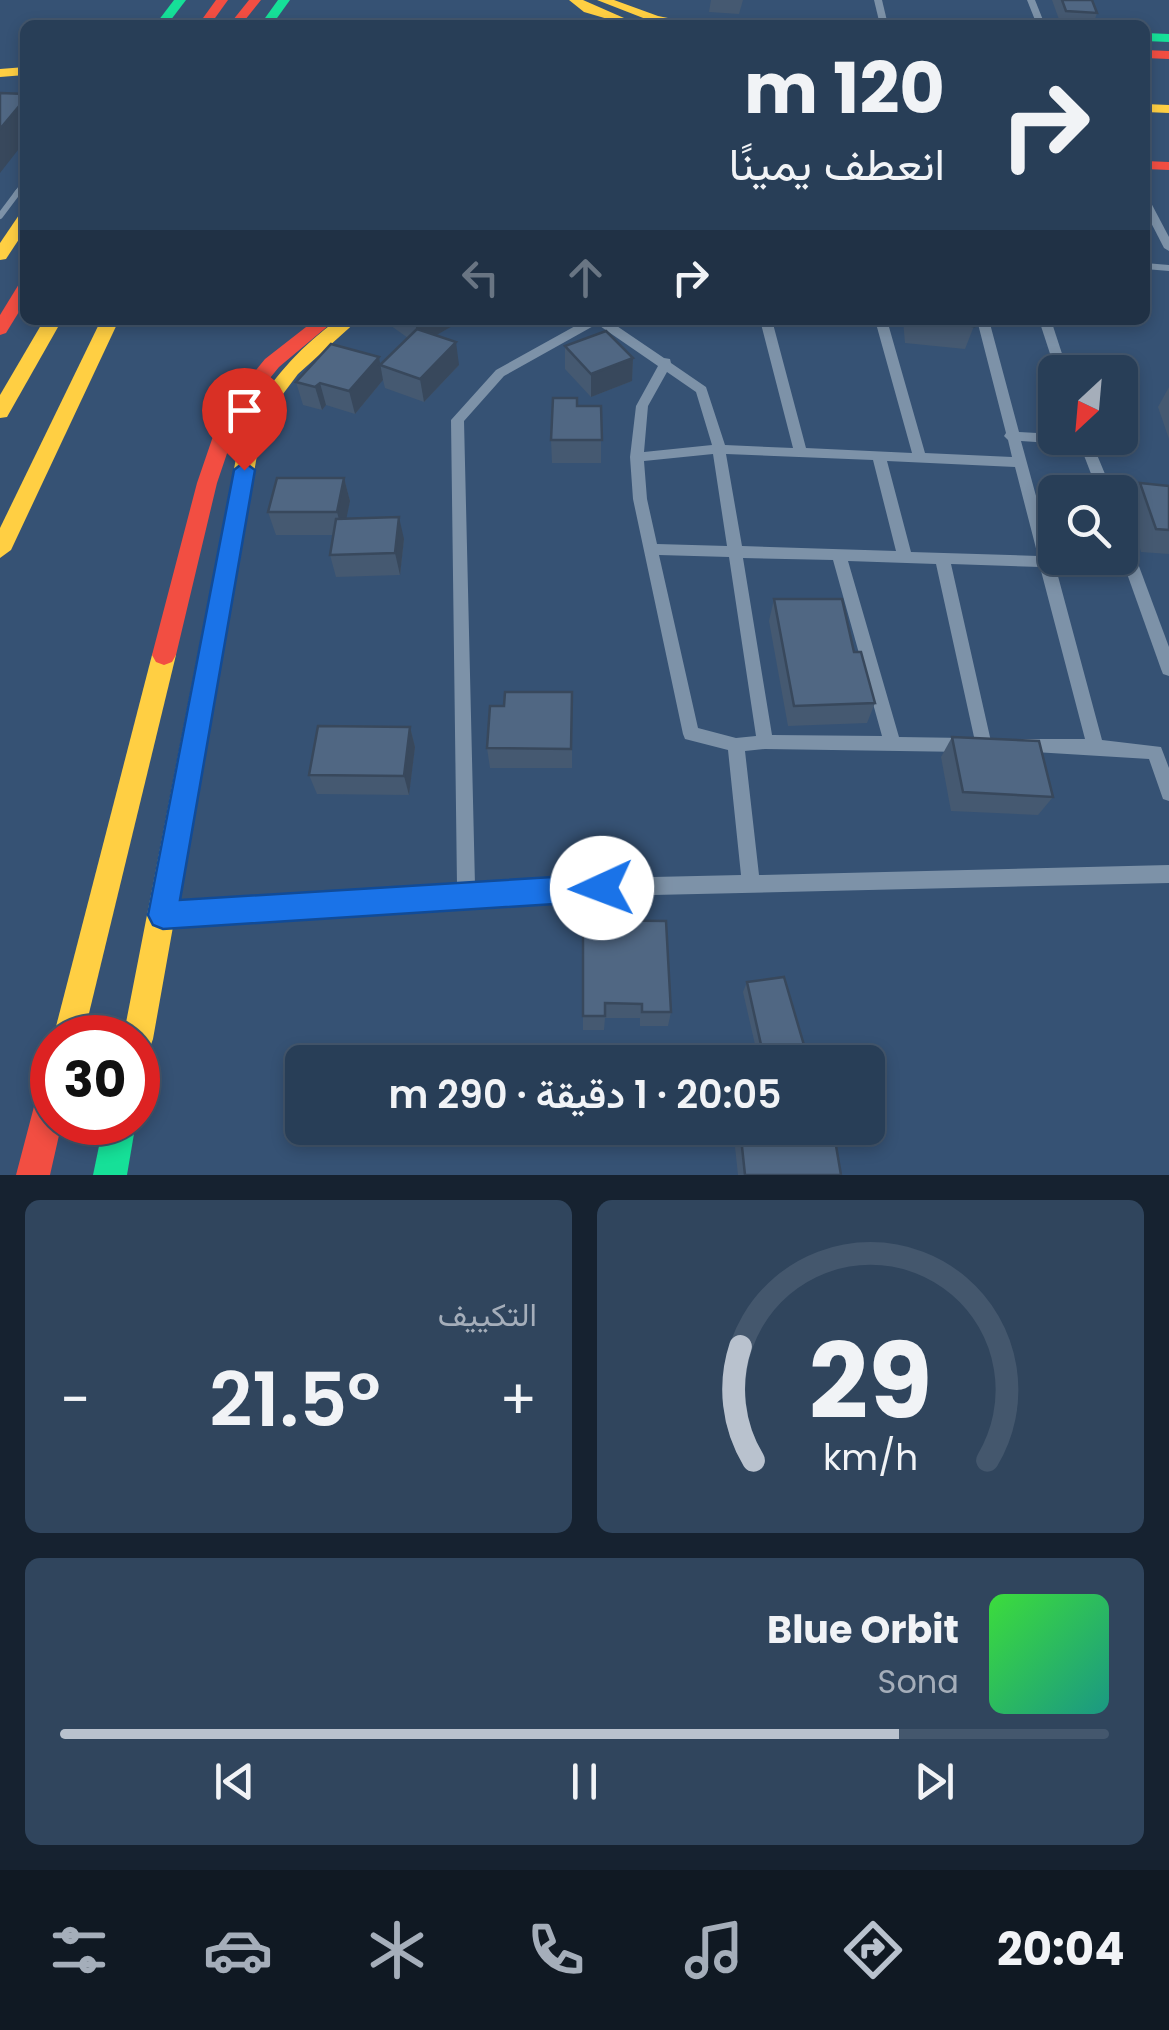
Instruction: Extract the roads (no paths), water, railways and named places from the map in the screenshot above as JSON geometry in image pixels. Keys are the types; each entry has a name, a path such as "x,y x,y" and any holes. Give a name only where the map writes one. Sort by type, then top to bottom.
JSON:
{"main road":[{"path":"165,20 180,0"},
{"path":"239,20 254,0"},
{"path":"576,0 588,9 624,20"},
{"path":"603,0 628,12 670,20"},
{"path":"0,255 20,225"},
{"path":"0,329 20,296"},
{"path":"0,412 50,325"},
{"path":"0,550 108,325"},
{"path":"74,1015 207,483 230,412 272,363 320,325"},
{"path":"143,1015 251,433 259,412 277,386 324,336 340,325"},
{"path":"34,1175 41,1145"},
{"path":"110,1175 116,1145"}],"street":[{"path":"1150,211 1169,248"},
{"path":"466,895 457,420 500,372 588,325"},
{"path":"605,325 666,362 702,390 719,450 765,742"},
{"path":"767,325 801,453"},
{"path":"882,325 920,458"},
{"path":"984,325 1038,531"},
{"path":"1047,325 1056,355"},
{"path":"666,362 642,406 636,457 651,549 692,734 736,746 765,742 1162,751 1169,793"},
{"path":"1011,436 1038,437"},
{"path":"636,457 719,450 1018,462"},
{"path":"880,456 905,558"},
{"path":"1138,494 1169,495"},
{"path":"651,549 1038,562"},
{"path":"839,555 893,744"},
{"path":"942,558 984,746"},
{"path":"1052,575 1095,748"},
{"path":"1135,575 1169,670"},
{"path":"736,746 750,884"},
{"path":"163,915 466,895 1169,874"}],"lane":[{"path":"0,216 20,189"}]}
